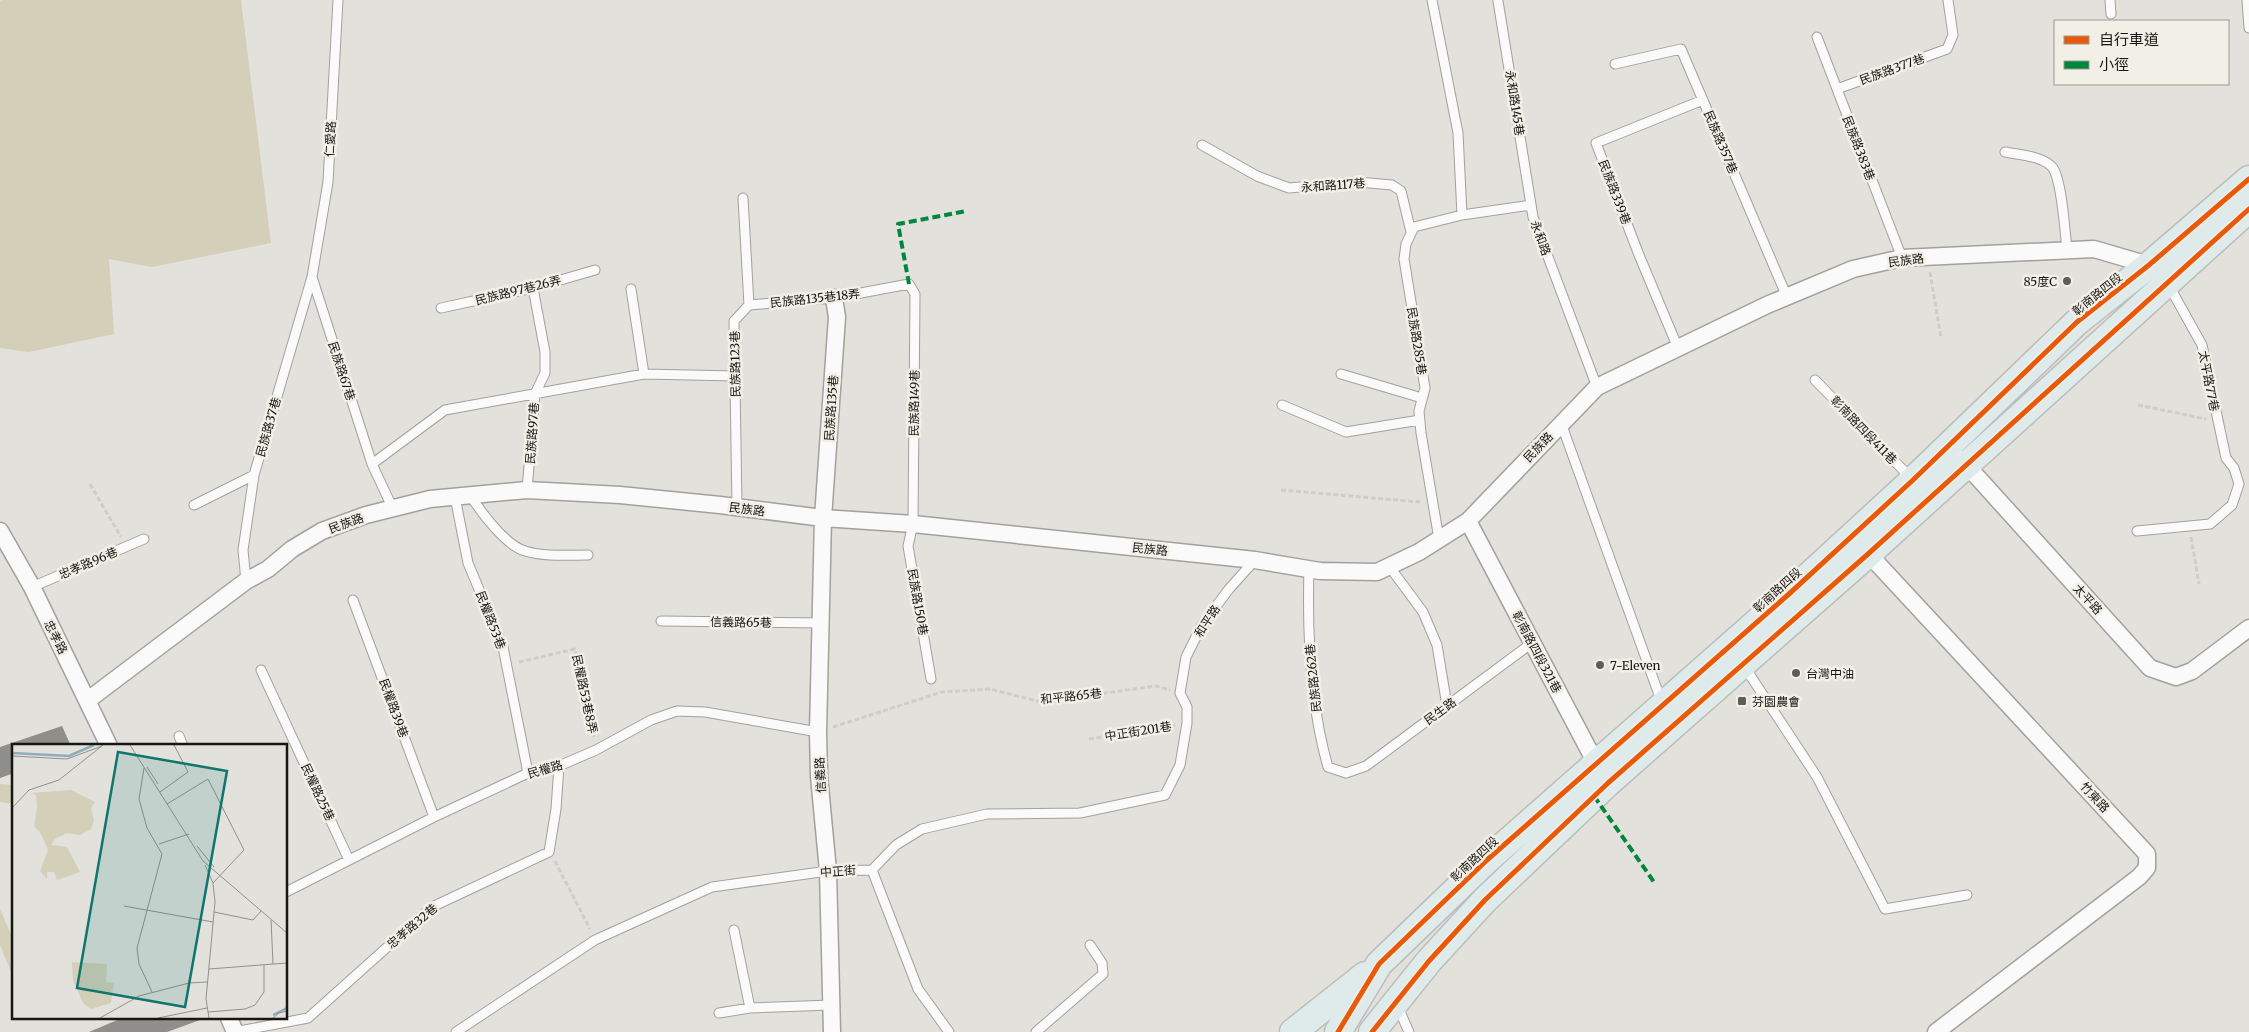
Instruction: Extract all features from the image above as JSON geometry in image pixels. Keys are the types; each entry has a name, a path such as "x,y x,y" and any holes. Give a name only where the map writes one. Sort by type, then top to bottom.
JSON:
{"main road":[{"name":"彰南路四段","path":"1338,1032 1379,964 1487,860 1602,774 1736,656 1868,554 1966,464 2158,274 2249,179"},
{"name":"彰南路四段","path":"1372,1032 1429,961 1602,774 1662,705 1736,656 1851,535 1913,480 2077,322 2158,274 2249,209"},
{"path":"1292,1032 1379,964"}],"street":[{"name":"民族路","path":"88,700 246,581 268,569 292,549 322,532 366,515 430,499 527,490 620,496 737,507 823,518 913,524 1255,560 1309,569 1378,572 1419,552 1468,521 1597,387 1787,297 1853,269 1902,258 2094,249 2158,274"},
{"name":"民族路135巷","path":"823,518 837,317 834,298"},
{"name":"太平路","path":"1946,447 1966,464 2150,668 2176,677 2192,671 2249,628"},
{"name":"信義路","path":"823,518 818,732 828,871 832,1032"},
{"name":"彰南路四段321巷","path":"1468,521 1602,774"},
{"name":"忠孝路","path":"0,531 32,588 108,744"},
{"name":"竹東路","path":"1851,535 2147,854 2147,868 2139,877 1936,1032"},
{"path":"230,1020 234,1032"}],"lane":[{"name":"仁愛路","path":"312,277 328,182 338,0"},
{"path":"1432,0 1458,133 1462,215"},
{"name":"民族路377巷","path":"1837,88 1947,49 1953,35 1948,0"},
{"path":"2110,0 2111,14"},
{"path":"2246,0 2249,28"},
{"name":"永和路145巷","path":"1498,1 1531,205"},
{"name":"民族路383巷","path":"1817,37 1902,258"},
{"name":"民族路357巷","path":"1615,64 1681,49 1787,297"},
{"name":"民族路339巷","path":"1678,348 1596,143 1703,100"},
{"name":"永和路117巷","path":"1202,145 1257,176 1289,188 1358,182 1392,185 1401,191 1411,232"},
{"path":"2005,152 2041,160 2053,167 2058,179 2068,250"},
{"path":"743,198 750,305"},
{"name":"永和路","path":"1411,232 1414,227 1462,215 1531,205 1533,217 1597,387"},
{"name":"民族路285巷","path":"1411,232 1406,244 1404,259 1424,388 1419,411 1420,420 1439,539"},
{"name":"民族路97巷26弄","path":"441,308 532,288 596,270"},
{"name":"太平路77巷","path":"2158,274 2202,345 2226,458 2234,468 2239,484 2232,504 2210,524 2189,526"},
{"name":"民族路67巷","path":"312,277 372,464 393,509"},
{"name":"民族路37巷","path":"246,581 244,550 254,475 312,277"},
{"name":"民族路135巷18弄","path":"750,305 834,298 909,284"},
{"name":"民族路149巷","path":"909,284 915,294 913,524"},
{"name":"民族路97巷","path":"527,490 535,394 545,373 545,352 532,288"},
{"path":"631,289 644,374"},
{"name":"民族路123巷","path":"737,507 734,321 750,305"},
{"path":"372,464 445,410 644,374 735,376"},
{"path":"1341,374 1422,398"},
{"name":"彰南路四段411巷","path":"1815,380 1913,480"},
{"path":"1282,405 1346,432 1420,420"},
{"path":"1562,423 1662,705"},
{"path":"194,505 254,475"},
{"path":"463,496 508,540 524,551 588,555"},
{"name":"民權路53巷","path":"463,496 468,563 503,647 528,773"},
{"name":"民族路150巷","path":"913,524 908,546 931,679"},
{"path":"2137,531 2189,526"},
{"name":"忠孝路96巷","path":"32,588 144,539"},
{"name":"和平路","path":"1180,693 1186,657 1202,625 1229,589 1255,560"},
{"path":"1389,566 1423,612 1436,645 1447,706"},
{"name":"民族路262巷","path":"1309,569 1307,626 1320,739 1328,767 1346,773"},
{"name":"民權路39巷","path":"353,600 434,817"},
{"name":"信義路65巷","path":"661,621 821,623"},
{"name":"民生路","path":"1346,773 1366,766 1532,643"},
{"path":"1736,656 1817,778 1885,909 1967,895"},
{"name":"民權路25巷","path":"262,670 349,860"},
{"name":"中正街","path":"456,1032 595,940 712,887 828,871 872,870 896,845 922,829 987,814 1080,813 1165,795 1180,765 1187,723 1187,707 1180,693"},
{"name":"民權路","path":"288,891 434,817 528,773 559,766 596,750 651,720 677,711 706,712 818,732"},
{"path":"179,736 182,744"},
{"path":"549,852 556,809 559,766"},
{"name":"忠孝路32巷","path":"234,1032 308,1018 432,907 549,852"},
{"path":"872,870 918,990 949,1032"},
{"path":"734,930 750,1008"},
{"path":"1036,1032 1103,974 1102,963 1090,944"},
{"path":"1396,1002 1409,1032"},
{"path":"719,1013 750,1008 831,1005"}],"path":[{"path":"1927,257 1941,338"},
{"path":"2138,406 2217,421"},
{"path":"90,484 126,547"},
{"path":"1281,490 1433,503"},
{"path":"2189,526 2199,584"},
{"path":"549,852 577,901 595,940"}],"shaded area":[{"path":"3,0 241,0 271,243 152,267 109,259 114,334 29,352 0,348 0,2"},
{"path":"0,784 12,785 12,804 0,802"},
{"path":"0,909 12,937 12,974 0,945"}],"building":[{"path":"62,726 70,744 12,744 12,774 0,778 0,747"},
{"path":"117,1020 200,1020 167,1032 89,1032"}],"marked path":[{"path":"909,284 898,224 966,211"},
{"path":"1594,796 1654,882"}],"cycle path":[{"path":"1338,1032 1379,964 1487,860 1789,594 1913,480 2077,322 2149,265 2249,179"},
{"path":"1372,1032 1429,961 1485,900 1608,783 1868,554 2249,209"}],"place":[{"name":"85度C","path":"2067,281"},
{"name":"7-Eleven","path":"1600,665"},
{"name":"台灣中油","path":"1796,673"},
{"name":"芬園農會","path":"1742,701"}]}
